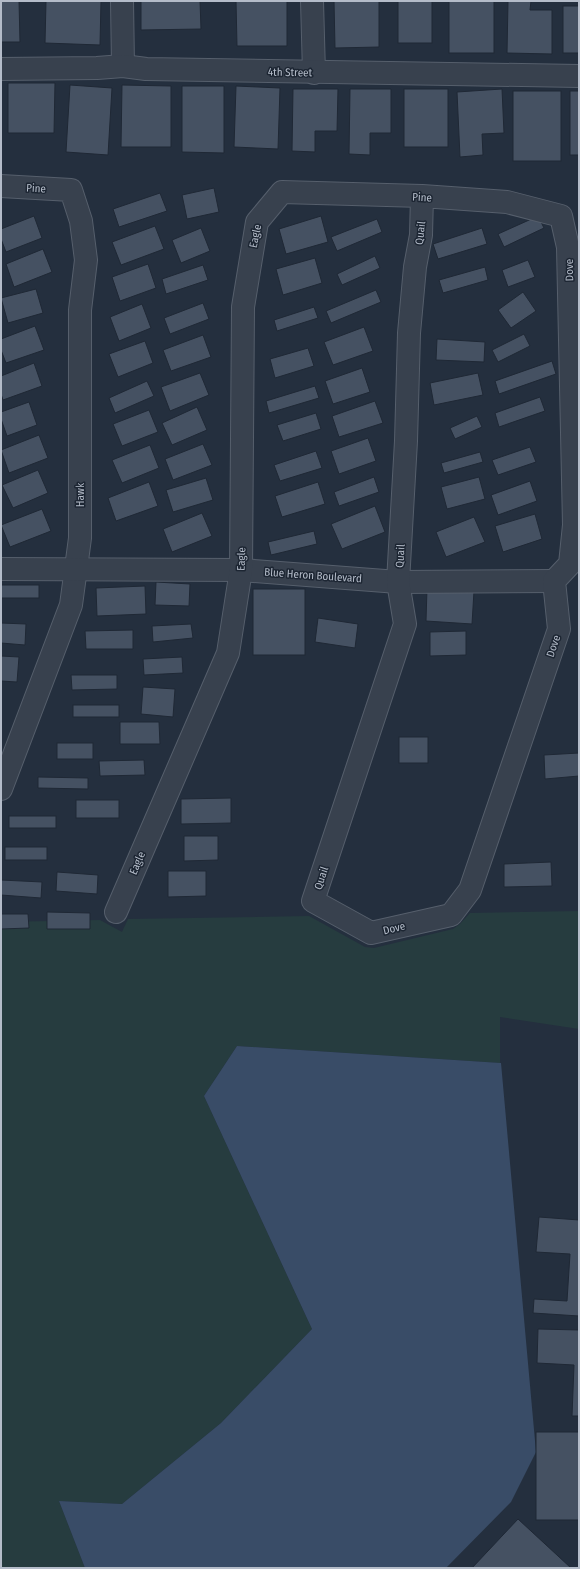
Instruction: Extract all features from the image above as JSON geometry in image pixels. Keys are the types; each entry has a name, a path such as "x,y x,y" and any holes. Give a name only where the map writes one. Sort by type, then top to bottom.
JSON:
{"street":[{"path":"122,1 123,66"},
{"path":"312,1 314,72"},
{"name":"4th Street","path":"1,69 97,68 123,66 146,69 579,76"},
{"name":"Pine","path":"1,186 71,190"},
{"name":"Hawk","path":"1,789 71,605 80,538 80,310 86,260 80,221 71,190"},
{"name":"Pine","path":"282,192 422,196 507,202 561,216"},
{"name":"Eagle","path":"116,912 228,652 241,570 243,307 257,222 282,192"},
{"name":"Quail","path":"313,901 405,624 398,582 406,441 409,333 415,267 421,235 422,196"},
{"name":"Dove","path":"313,901 371,933 450,915 470,890 559,629 554,581 570,564 574,525 568,247 561,216"},
{"name":"Blue Heron Boulevard","path":"1,569 76,568 241,570 398,582 554,581"}],"green space":[{"path":"579,911 579,1029 500,1017 500,1063 237,1046 204,1096 312,1329 221,1423 122,1504 59,1501 85,1568 1,1568 1,922 100,920 122,932 128,919 309,916 365,947 374,948 453,929 470,913"}],"water":[{"path":"237,1046 501,1063 536,1452 511,1502 446,1568 85,1568 59,1501 122,1504 221,1423 312,1329 204,1096"}],"building":[{"path":"1,1 19,1 20,42 1,42"},
{"path":"46,1 101,1 100,45 45,43"},
{"path":"141,1 200,1 201,29 141,30"},
{"path":"236,1 287,1 287,46 237,46"},
{"path":"334,1 379,1 379,47 335,48"},
{"path":"398,1 432,1 432,43 398,43"},
{"path":"449,1 494,1 494,53 449,53"},
{"path":"508,1 531,1 530,10 552,10 552,54 507,53"},
{"path":"563,6 579,6 579,53 563,53"},
{"path":"8,83 55,83 54,133 8,133"},
{"path":"70,85 112,88 108,155 66,152"},
{"path":"122,85 171,86 171,147 121,147"},
{"path":"182,86 224,86 224,153 182,152"},
{"path":"236,86 280,88 278,149 234,147"},
{"path":"293,89 338,89 337,131 315,131 315,152 292,151"},
{"path":"350,89 391,89 391,133 370,133 370,155 349,154"},
{"path":"404,89 448,89 448,147 404,147"},
{"path":"502,89 504,133 482,134 483,155 460,157 457,92"},
{"path":"513,91 561,91 561,161 513,161"},
{"path":"570,91 579,91 579,155 570,155"},
{"path":"214,188 219,212 187,219 182,195"},
{"path":"160,193 167,211 119,227 113,209"},
{"path":"34,216 42,238 6,252 1,239 1,229"},
{"path":"321,216 328,242 286,254 279,229"},
{"path":"538,216 544,228 504,247 498,234"},
{"path":"377,219 382,232 337,251 331,237"},
{"path":"155,226 164,249 121,265 112,242"},
{"path":"201,228 210,251 181,263 172,240"},
{"path":"482,228 487,244 438,259 433,244"},
{"path":"43,249 52,272 14,287 6,264"},
{"path":"375,256 380,268 342,285 337,274"},
{"path":"315,258 322,283 283,295 276,269"},
{"path":"528,260 535,277 508,287 502,270"},
{"path":"148,264 156,288 120,301 112,277"},
{"path":"203,265 208,280 166,294 162,279"},
{"path":"485,267 488,280 443,293 439,280"},
{"path":"36,289 43,313 8,323 1,298"},
{"path":"376,290 381,302 331,323 326,311"},
{"path":"523,292 536,311 511,328 498,310"},
{"path":"203,303 209,319 170,334 164,318"},
{"path":"142,304 151,328 119,341 110,317"},
{"path":"314,307 318,318 277,331 274,320"},
{"path":"35,326 44,350 6,363 1,350 1,339"},
{"path":"364,327 373,351 333,365 324,342"},
{"path":"524,334 530,346 498,362 492,350"},
{"path":"203,335 211,357 171,371 163,350"},
{"path":"437,339 485,342 484,362 436,360"},
{"path":"145,341 153,363 118,377 109,354"},
{"path":"308,348 314,366 275,378 270,359"},
{"path":"552,361 556,374 499,394 495,381"},
{"path":"34,363 42,386 3,400 1,394 1,376"},
{"path":"362,368 370,392 333,404 325,381"},
{"path":"200,373 209,395 170,411 161,387"},
{"path":"478,373 483,395 434,405 430,383"},
{"path":"147,381 154,396 115,413 109,398"},
{"path":"315,386 319,398 269,413 266,401"},
{"path":"540,397 545,411 499,427 495,413"},
{"path":"375,401 383,423 339,437 332,416"},
{"path":"29,402 37,425 7,436 1,419 1,412"},
{"path":"197,407 207,430 172,445 162,423"},
{"path":"149,410 158,432 122,446 113,424"},
{"path":"316,413 321,429 283,441 277,425"},
{"path":"477,416 482,427 455,439 450,428"},
{"path":"39,435 48,458 9,473 1,450"},
{"path":"368,438 376,461 339,474 331,451"},
{"path":"203,444 212,465 173,480 165,459"},
{"path":"150,445 159,468 122,483 112,460"},
{"path":"530,447 536,462 498,475 492,460"},
{"path":"316,451 322,468 280,481 274,465"},
{"path":"480,452 483,462 444,473 441,463"},
{"path":"38,470 48,493 13,508 2,485"},
{"path":"374,477 379,492 339,506 334,492"},
{"path":"479,477 485,499 447,509 441,487"},
{"path":"206,478 213,500 173,512 166,490"},
{"path":"530,481 537,501 498,515 491,495"},
{"path":"149,482 158,506 116,521 108,498"},
{"path":"318,482 325,504 282,517 275,496"},
{"path":"375,506 385,532 342,549 331,524"},
{"path":"42,509 51,531 10,547 1,525"},
{"path":"202,513 212,536 172,552 163,529"},
{"path":"535,514 542,539 503,552 495,526"},
{"path":"474,517 485,542 446,557 436,532"},
{"path":"314,531 317,544 271,555 268,542"},
{"path":"156,582 190,584 189,606 155,605"},
{"path":"1,585 39,585 39,598 1,598"},
{"path":"145,586 146,614 97,616 96,588"},
{"path":"427,588 474,591 472,624 426,621"},
{"path":"253,589 305,589 305,655 253,655"},
{"path":"318,618 358,624 355,648 315,642"},
{"path":"1,623 26,624 25,645 1,643"},
{"path":"191,624 193,638 153,642 152,626"},
{"path":"133,630 133,649 86,649 85,631"},
{"path":"466,631 466,655 430,656 430,632"},
{"path":"1,656 19,657 17,682 1,681"},
{"path":"182,657 183,673 144,675 143,659"},
{"path":"71,675 117,675 117,689 72,690"},
{"path":"143,687 175,689 173,717 141,714"},
{"path":"73,705 119,705 119,717 73,717"},
{"path":"120,722 159,722 160,744 120,744"},
{"path":"399,737 428,737 428,763 399,763"},
{"path":"57,743 93,743 93,759 57,759"},
{"path":"579,753 579,776 545,779 544,755"},
{"path":"144,760 145,775 100,776 99,761"},
{"path":"38,777 88,778 88,789 38,788"},
{"path":"231,798 231,823 181,824 181,799"},
{"path":"76,800 119,800 119,818 76,818"},
{"path":"9,816 56,816 56,828 9,828"},
{"path":"184,836 218,836 218,860 184,861"},
{"path":"5,847 47,847 47,860 5,860"},
{"path":"551,862 552,886 504,887 504,864"},
{"path":"168,871 206,871 206,896 168,897"},
{"path":"57,872 98,875 97,894 56,891"},
{"path":"1,880 42,882 41,898 1,895"},
{"path":"47,912 90,913 90,929 47,929"},
{"path":"1,914 28,914 29,928 1,929"},
{"path":"539,1217 579,1220 579,1316 533,1313 534,1299 567,1301 570,1254 536,1252"},
{"path":"538,1329 579,1330 579,1416 572,1416 574,1365 537,1363"},
{"path":"536,1432 579,1432 579,1520 536,1520"},
{"path":"518,1519 571,1568 472,1568"}]}
